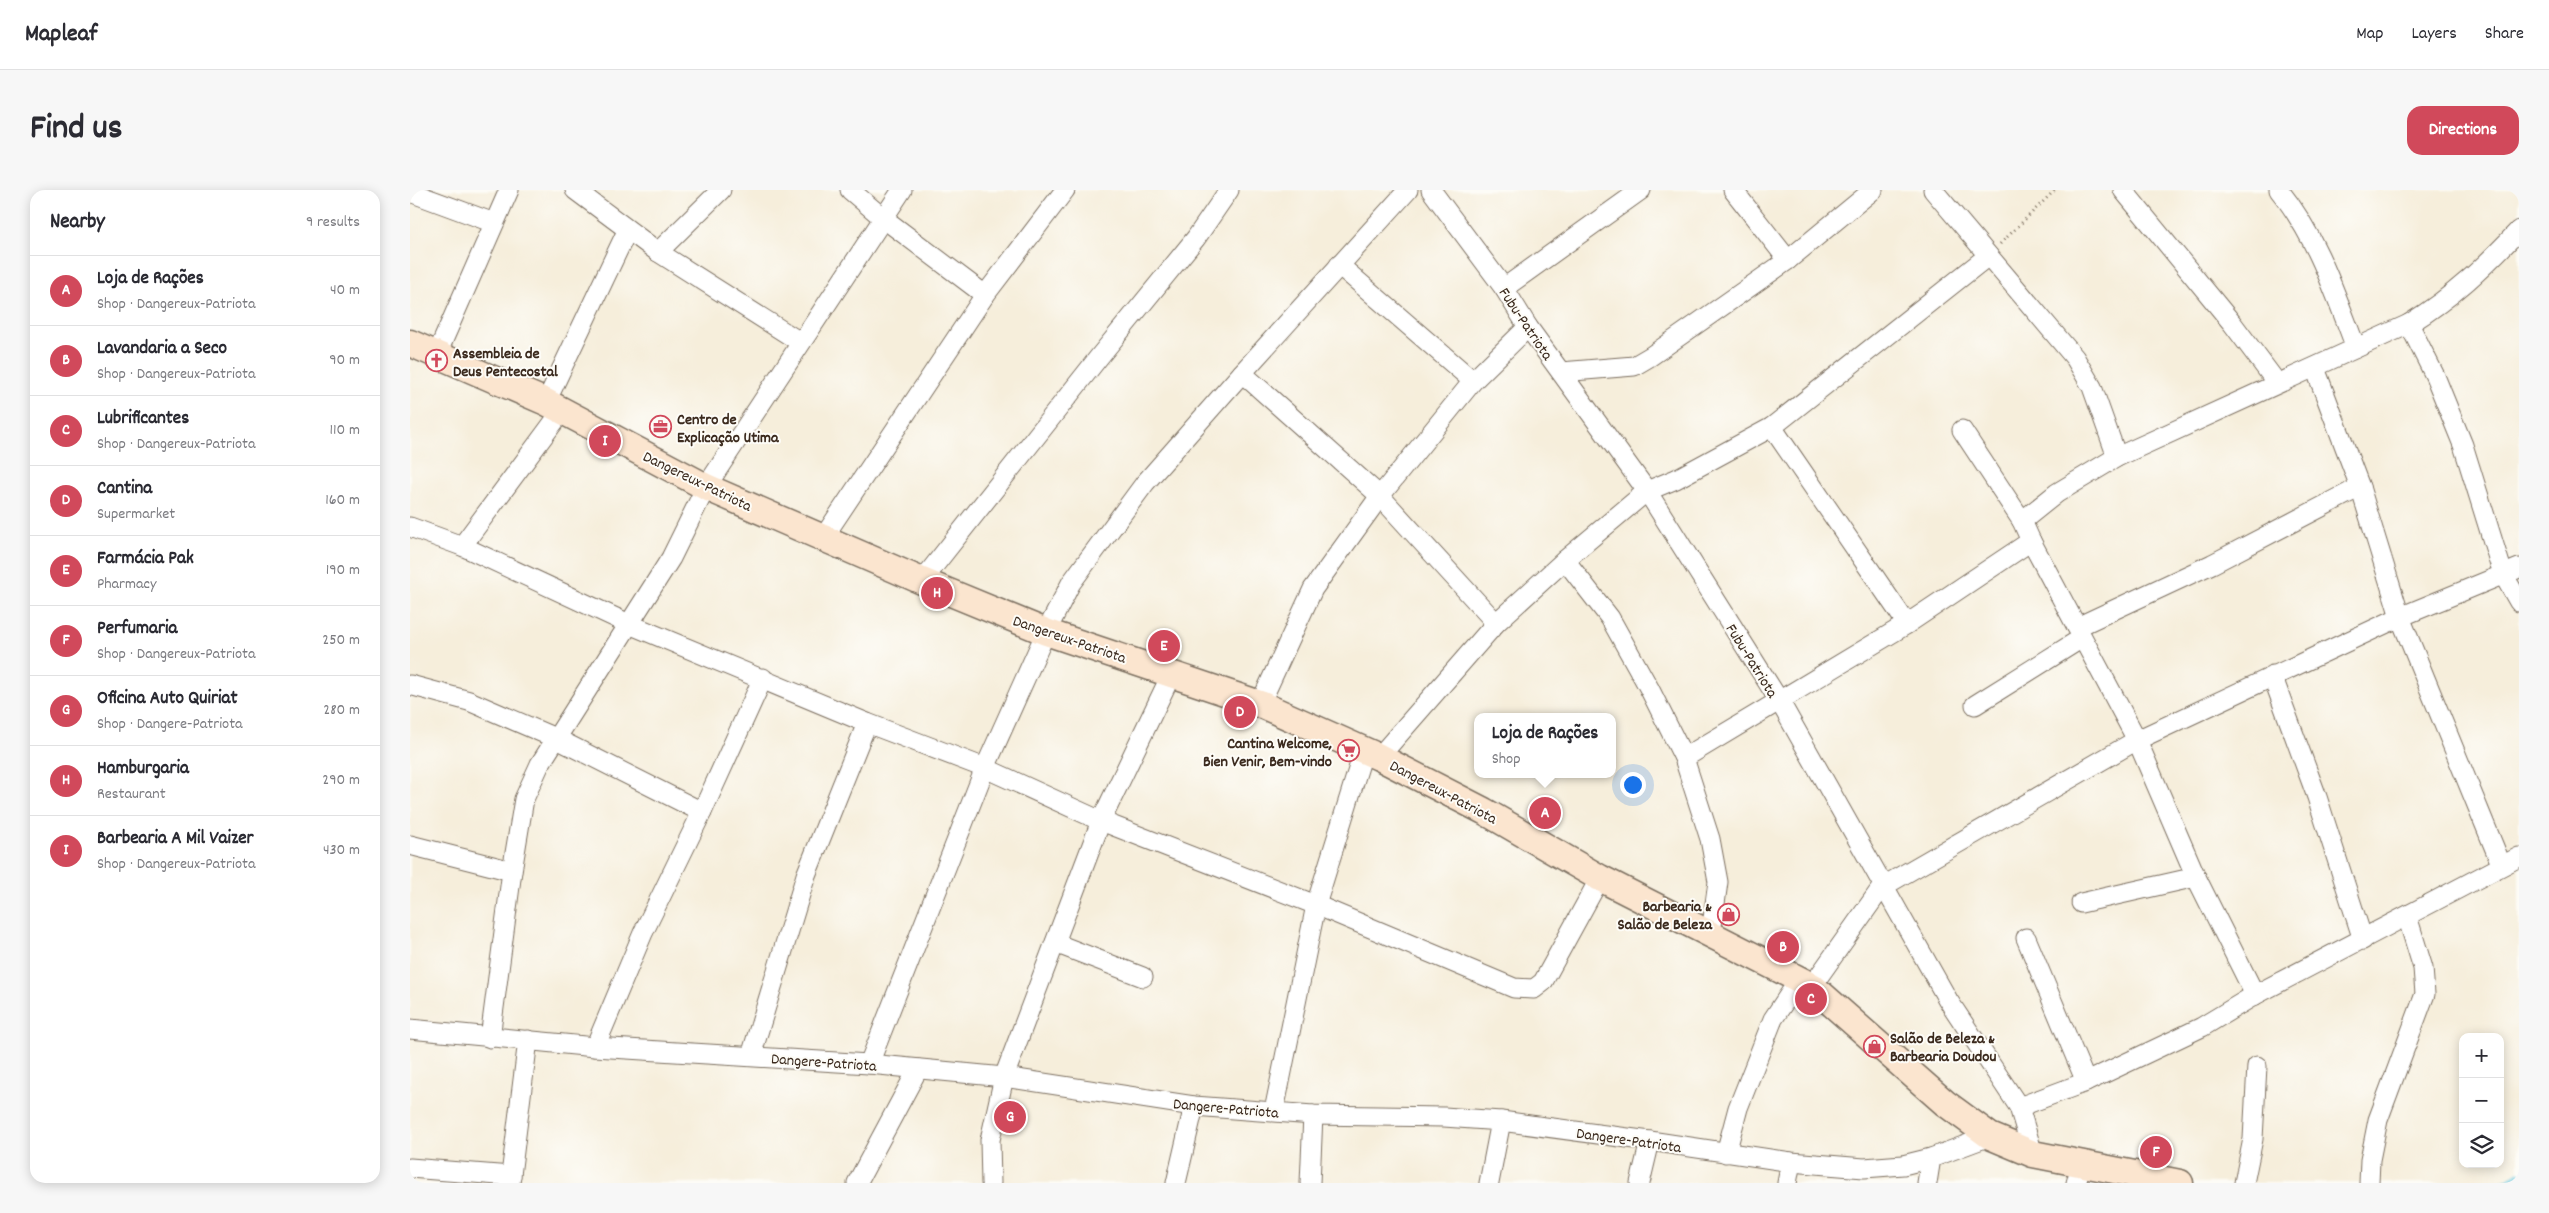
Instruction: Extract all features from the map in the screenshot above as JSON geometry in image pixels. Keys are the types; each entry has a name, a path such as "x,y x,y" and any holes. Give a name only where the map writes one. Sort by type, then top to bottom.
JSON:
{"street":[{"path":"436,354 509,190"},
{"path":"575,190 627,231 658,252 800,342"},
{"path":"658,252 721,190"},
{"path":"850,190 883,218 985,295"},
{"path":"490,1038 512,871 524,799 540,764 679,544 706,487 902,190"},
{"path":"823,538 985,295 1065,190"},
{"path":"922,581 1099,357 1196,238 1229,190"},
{"path":"869,1064 985,768 1046,632 1075,577 1135,496 1242,372 1408,190"},
{"name":"Fubu-Patriota","path":"1431,190 1504,288 1528,327 1647,491 1780,702 1882,887 1948,1000 2019,1107 2033,1154"},
{"path":"1504,288 1641,190"},
{"path":"1733,190 1788,260"},
{"path":"1561,372 1634,366 1652,356 1788,260 1873,190"},
{"path":"1932,190 2037,311 2084,371 2117,457"},
{"path":"2123,190 2232,323 2277,384"},
{"path":"2279,190 2309,233 2324,265 2356,348"},
{"path":"410,192 494,223"},
{"path":"2022,521 2057,493 2117,457 2409,324 2440,304 2476,275 2519,230"},
{"path":"462,546 554,406 627,231"},
{"path":"1274,1111 1316,905 1372,753 1496,624 1565,560 1647,491 1676,479 1772,427 1988,256"},
{"path":"1339,265 1473,381"},
{"path":"2409,324 2435,376 2463,446 2511,571 2519,602"},
{"path":"1260,704 1313,589 1380,496 1473,381 1528,327"},
{"name":"Dangereux-Patriota","path":"410,343 554,406 706,487 922,581 1046,632 1260,704 1372,753 1484,811 1600,878 1812,986 1945,1103 1990,1136"},
{"path":"2316,368 2360,487 2400,616 2501,864"},
{"path":"1242,372 1380,496 1496,624"},
{"path":"1772,427 1907,624"},
{"path":"1962,430 2022,521 2137,740 2196,877 2255,995"},
{"path":"1975,705 2079,632 2360,487"},
{"path":"410,527 462,546 629,624 868,723 985,768 1102,821 1525,990 1534,989 1543,982 1552,969 1600,878"},
{"path":"1684,758 1907,624 2031,541"},
{"path":"1565,560 1610,618 1649,688 1684,758 1710,839 1718,882 1711,933"},
{"path":"1726,1153 1738,1108 1773,1019 1792,992 1812,986 1882,887 2137,740 2400,616 2511,571"},
{"path":"991,1183 990,1140 1004,1077 1102,821 1172,673"},
{"path":"2272,675 2317,797 2364,940"},
{"path":"595,1047 643,933 702,812 763,678"},
{"path":"410,685 469,701 555,738 702,812"},
{"path":"752,1056 806,875 868,723"},
{"path":"410,845 512,871"},
{"path":"2019,1107 2086,1082 2202,1027 2255,995 2364,940 2501,864 2519,857"},
{"path":"2081,902 2196,877"},
{"path":"2369,1183 2370,1160 2378,1120 2425,994 2423,968 2407,916"},
{"path":"2026,938 2086,1082"},
{"path":"1055,943 1142,977"},
{"name":"Dangere-Patriota","path":"410,1029 595,1047 869,1064 1004,1077 1194,1106 1313,1115 1444,1117 1501,1121 1650,1140 1791,1162 1864,1168 1903,1165 1931,1158 1990,1136"},
{"path":"410,1168 511,1179 528,1040"},
{"path":"2244,1183 2253,1139 2257,1066"},
{"path":"857,1183 918,1069"},
{"path":"1176,1183 1194,1106"},
{"path":"1310,1183 1313,1115"},
{"path":"1489,1183 1501,1121"},
{"path":"1990,1136 2078,1174 2180,1183"},
{"path":"1640,1183 1650,1140"},
{"path":"1927,1183 1931,1158"},
{"path":"1787,1183 1791,1162"}],"path":[{"path":"1988,256 2055,190"}],"waterway":[{"path":"2503,1183 2519,1174"}],"place":[{"name":"Assembleia de Deus Pentecostal","path":"437,361"},
{"name":"Centro de Explicação Utima","path":"661,427"},
{"name":"Barbearia A Mil Vaizer","path":"605,441"},
{"name":"Hamburgaria","path":"937,593"},
{"name":"Farmácia Pak","path":"1164,646"},
{"name":"Cantina","path":"1240,712"},
{"name":"Cantina Welcome, Bien Venir, Bem-vindo","path":"1348,751"},
{"name":"Loja de Rações","path":"1545,813"},
{"name":"Barbearia & Salão de Beleza","path":"1728,914"},
{"name":"Lavandaria a Seco","path":"1783,947"},
{"name":"Lubrificantes","path":"1811,999"},
{"name":"Salão de Beleza & Barbearia Doudou","path":"1874,1046"},
{"name":"Oficina Auto Quiriat","path":"1010,1117"},
{"name":"Perfumaria","path":"2156,1152"}]}
